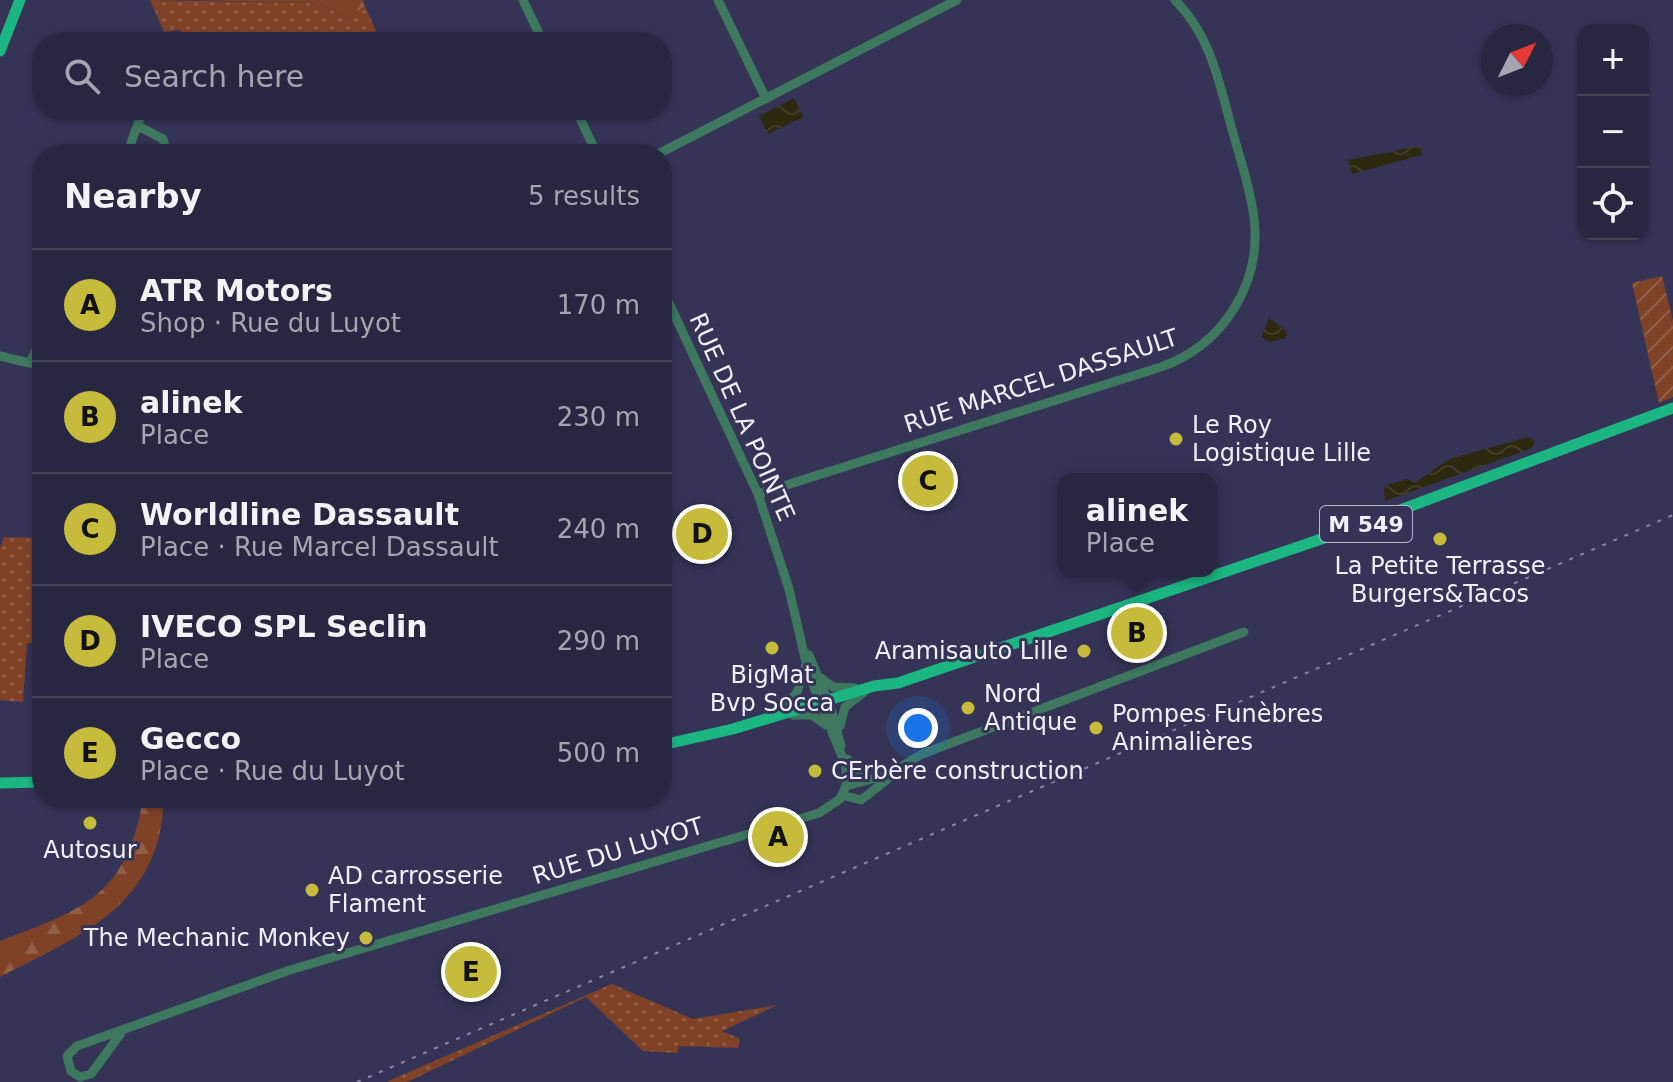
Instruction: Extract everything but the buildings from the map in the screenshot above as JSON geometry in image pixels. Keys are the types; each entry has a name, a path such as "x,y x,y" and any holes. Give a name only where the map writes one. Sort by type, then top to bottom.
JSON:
{"main road":[{"path":"0,51 20,0"},
{"name":"M 549","path":"1217,574 1344,532 1673,408"},
{"name":"M 549","path":"672,743 769,719 890,682 893,678 1209,577"},
{"path":"0,783 32,782"},
{"path":"0,789 32,789"}],"street":[{"path":"523,0 538,32"},
{"path":"718,0 766,99"},
{"path":"672,147 957,0"},
{"name":"RUE MARCEL DASSAULT","path":"758,494 1161,367 1194,352 1227,319 1241,298 1251,269 1255,242 1253,211 1213,59 1197,27 1175,0"},
{"path":"132,144 141,120"},
{"path":"581,120 592,144"},
{"path":"140,127 163,139 164,144"},
{"name":"RUE DE LA POINTE","path":"672,309 758,494 810,666"},
{"path":"0,356 30,363 32,358"},
{"path":"810,666 847,770 844,790 857,800 866,797 922,754 1244,632"},
{"path":"810,666 833,687 874,686"},
{"path":"769,719 787,707 810,666"},
{"path":"834,730 847,703 874,686"},
{"path":"769,719 807,714 834,730"},
{"path":"842,752 868,779 866,797"},
{"name":"RUE DU LUYOT","path":"124,1029 91,1074 80,1077 71,1071 67,1060 71,1050 124,1029 293,969 819,813 834,805 844,790 904,765"}],"green space":[{"path":"150,0 321,4 346,19 365,6 376,31 180,30 164,32"},
{"path":"194,0 363,0 365,6 346,19 321,4"},
{"path":"1662,276 1673,321 1673,397 1659,403 1632,283"},
{"path":"4,537 32,538 32,643 27,643 23,702 0,700 0,548"},
{"path":"141,808 163,808 159,835 148,865 132,891 112,912 87,930 0,977 0,941 56,919 97,894 113,878 126,857"},
{"path":"612,984 693,1019 777,1005 722,1031 740,1039 738,1048 679,1046 677,1053 643,1051 586,997 407,1082 386,1082"}],"water":[{"path":"794,98 803,117 768,134 759,116"},
{"path":"1420,146 1422,155 1352,174 1348,160"},
{"path":"1269,318 1287,332 1286,338 1270,342 1261,337"},
{"path":"1528,437 1535,441 1532,448 1385,501 1384,486 1407,479 1415,483 1449,459"}],"railway":[{"path":"357,1082 1673,515"}],"place":[{"name":"Le Roy Logistique Lille","path":"1176,439"},
{"name":"Worldline Dassault","path":"928,481"},
{"name":"IVECO SPL Seclin","path":"702,534"},
{"name":"La Petite Terrasse Burgers&Tacos","path":"1440,539"},
{"name":"alinek","path":"1137,633"},
{"name":"BigMat Bvp Socca","path":"772,648"},
{"name":"Aramisauto Lille","path":"1084,651"},
{"name":"Nord Antique","path":"968,708"},
{"name":"Pompes Funèbres Animalières","path":"1096,728"},
{"name":"CErbère construction","path":"815,771"},
{"name":"Autosur","path":"90,823"},
{"name":"ATR Motors","path":"778,837"},
{"name":"AD carrosserie Flament","path":"312,890"},
{"name":"The Mechanic Monkey","path":"366,938"},
{"name":"Gecco","path":"471,972"}]}
